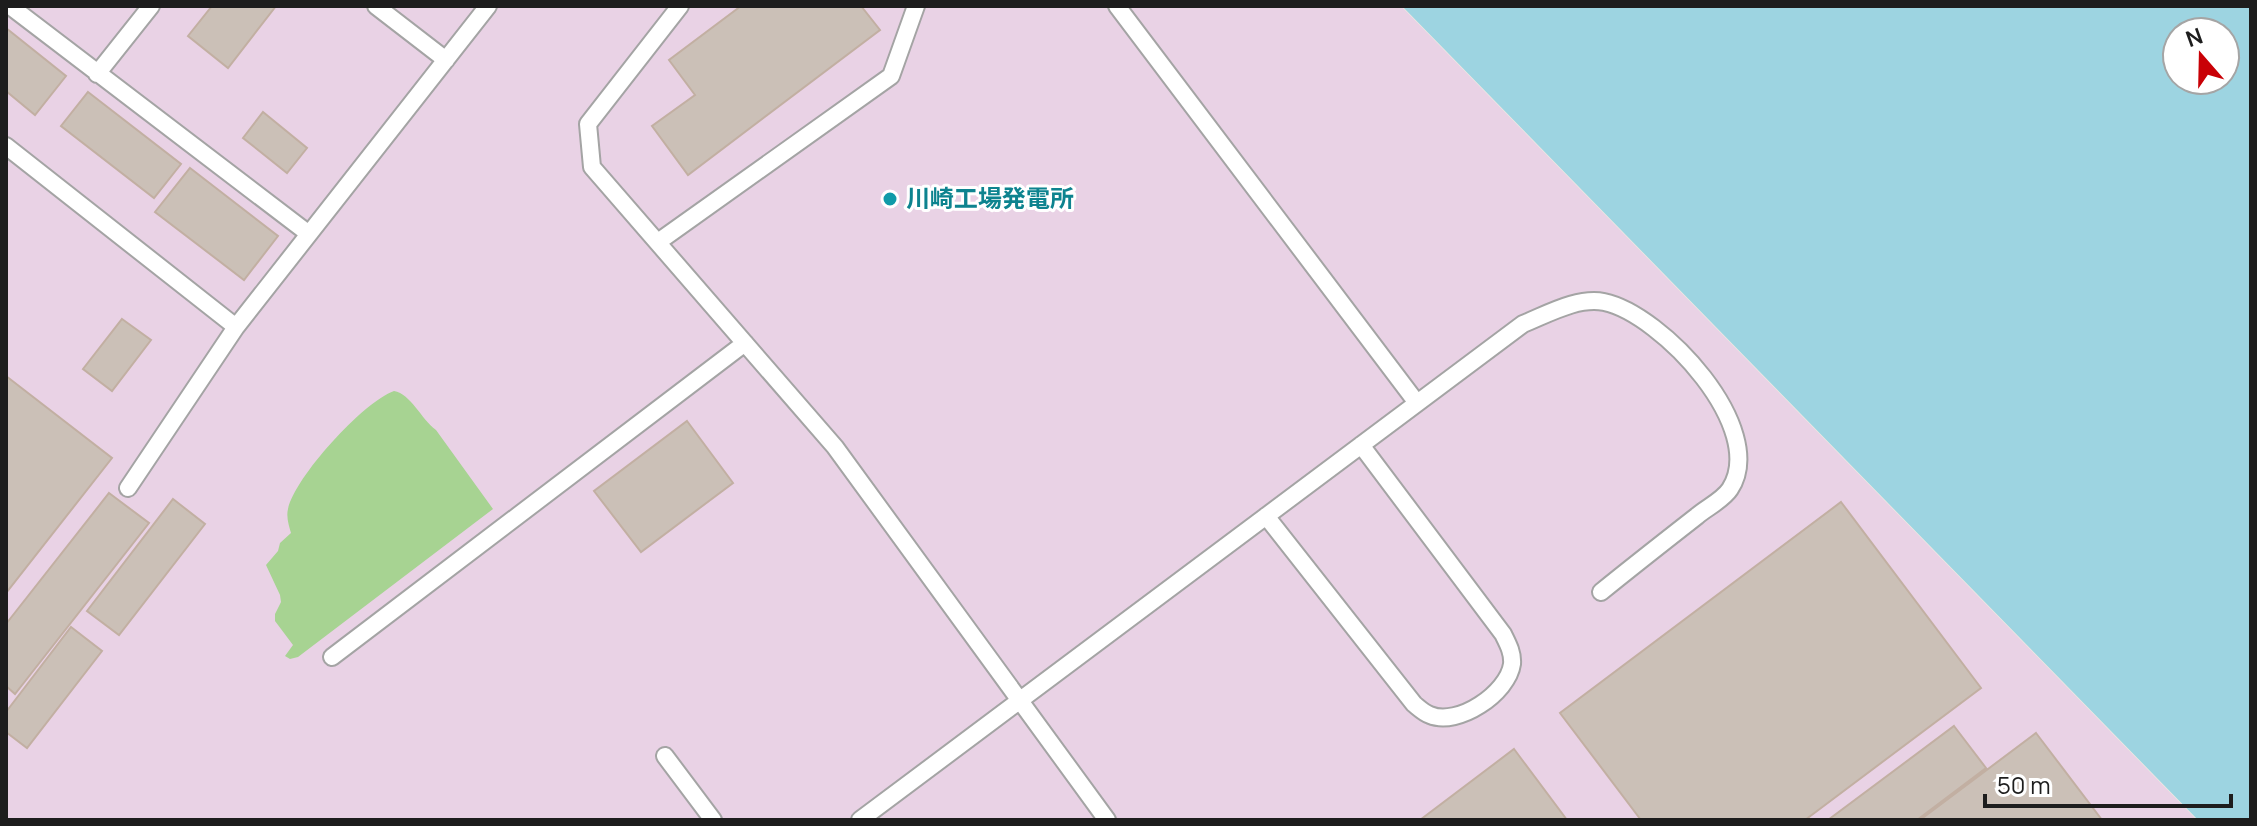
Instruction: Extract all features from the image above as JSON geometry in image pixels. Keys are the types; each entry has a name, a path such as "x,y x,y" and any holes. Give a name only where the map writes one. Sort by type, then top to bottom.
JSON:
{"lane":[{"path":"10,6 309,234"},
{"path":"97,74 151,6"},
{"path":"376,6 446,60"},
{"path":"128,488 236,327 488,6"},
{"path":"680,6 588,124 592,167 835,447 1107,820"},
{"path":"658,242 891,76 916,6"},
{"path":"1117,6 1417,403"},
{"path":"6,146 236,327"},
{"path":"860,820 1523,324 1580,302 1604,302 1628,312 1681,351 1707,379 1728,420 1740,457 1730,490 1601,592"},
{"path":"332,657 745,343"},
{"path":"1266,516 1414,704 1432,717 1464,714 1483,705 1497,691 1512,666 1511,648 1361,445"},
{"path":"665,756 713,820"}],"shaded area":[{"path":"6,6 1401,6 2197,820 6,820"}],"green space":[{"path":"394,391 406,397 436,430 493,509 298,657 290,659 285,656 293,645 275,621 280,595 266,565 278,551 280,543 291,533 288,509 293,495 332,442 365,410"}],"water":[{"path":"1402,6 2251,6 2251,820 2198,820"}],"building":[{"path":"212,6 276,6 228,68 188,36"},
{"path":"741,6 861,6 880,30 688,175 652,126 695,95 669,60"},
{"path":"6,28 66,76 35,115 6,91"},
{"path":"88,92 181,164 154,198 61,126"},
{"path":"263,112 307,148 287,173 243,138"},
{"path":"190,168 278,236 244,280 155,212"},
{"path":"122,319 151,340 112,391 83,369"},
{"path":"6,376 112,458 6,593"},
{"path":"687,421 733,483 641,552 594,491"},
{"path":"109,493 149,523 15,694 6,686 6,624"},
{"path":"173,499 205,524 119,635 87,611"},
{"path":"1841,502 1981,688 1805,820 1641,820 1560,713"},
{"path":"71,627 102,651 27,748 6,732 6,712"},
{"path":"1954,726 1986,768 1917,820 1828,820"},
{"path":"2036,733 2102,820 1920,820"},
{"path":"1514,749 1567,820 1420,820"}],"place":[{"name":"川崎工場発電所","path":"890,199"}]}
